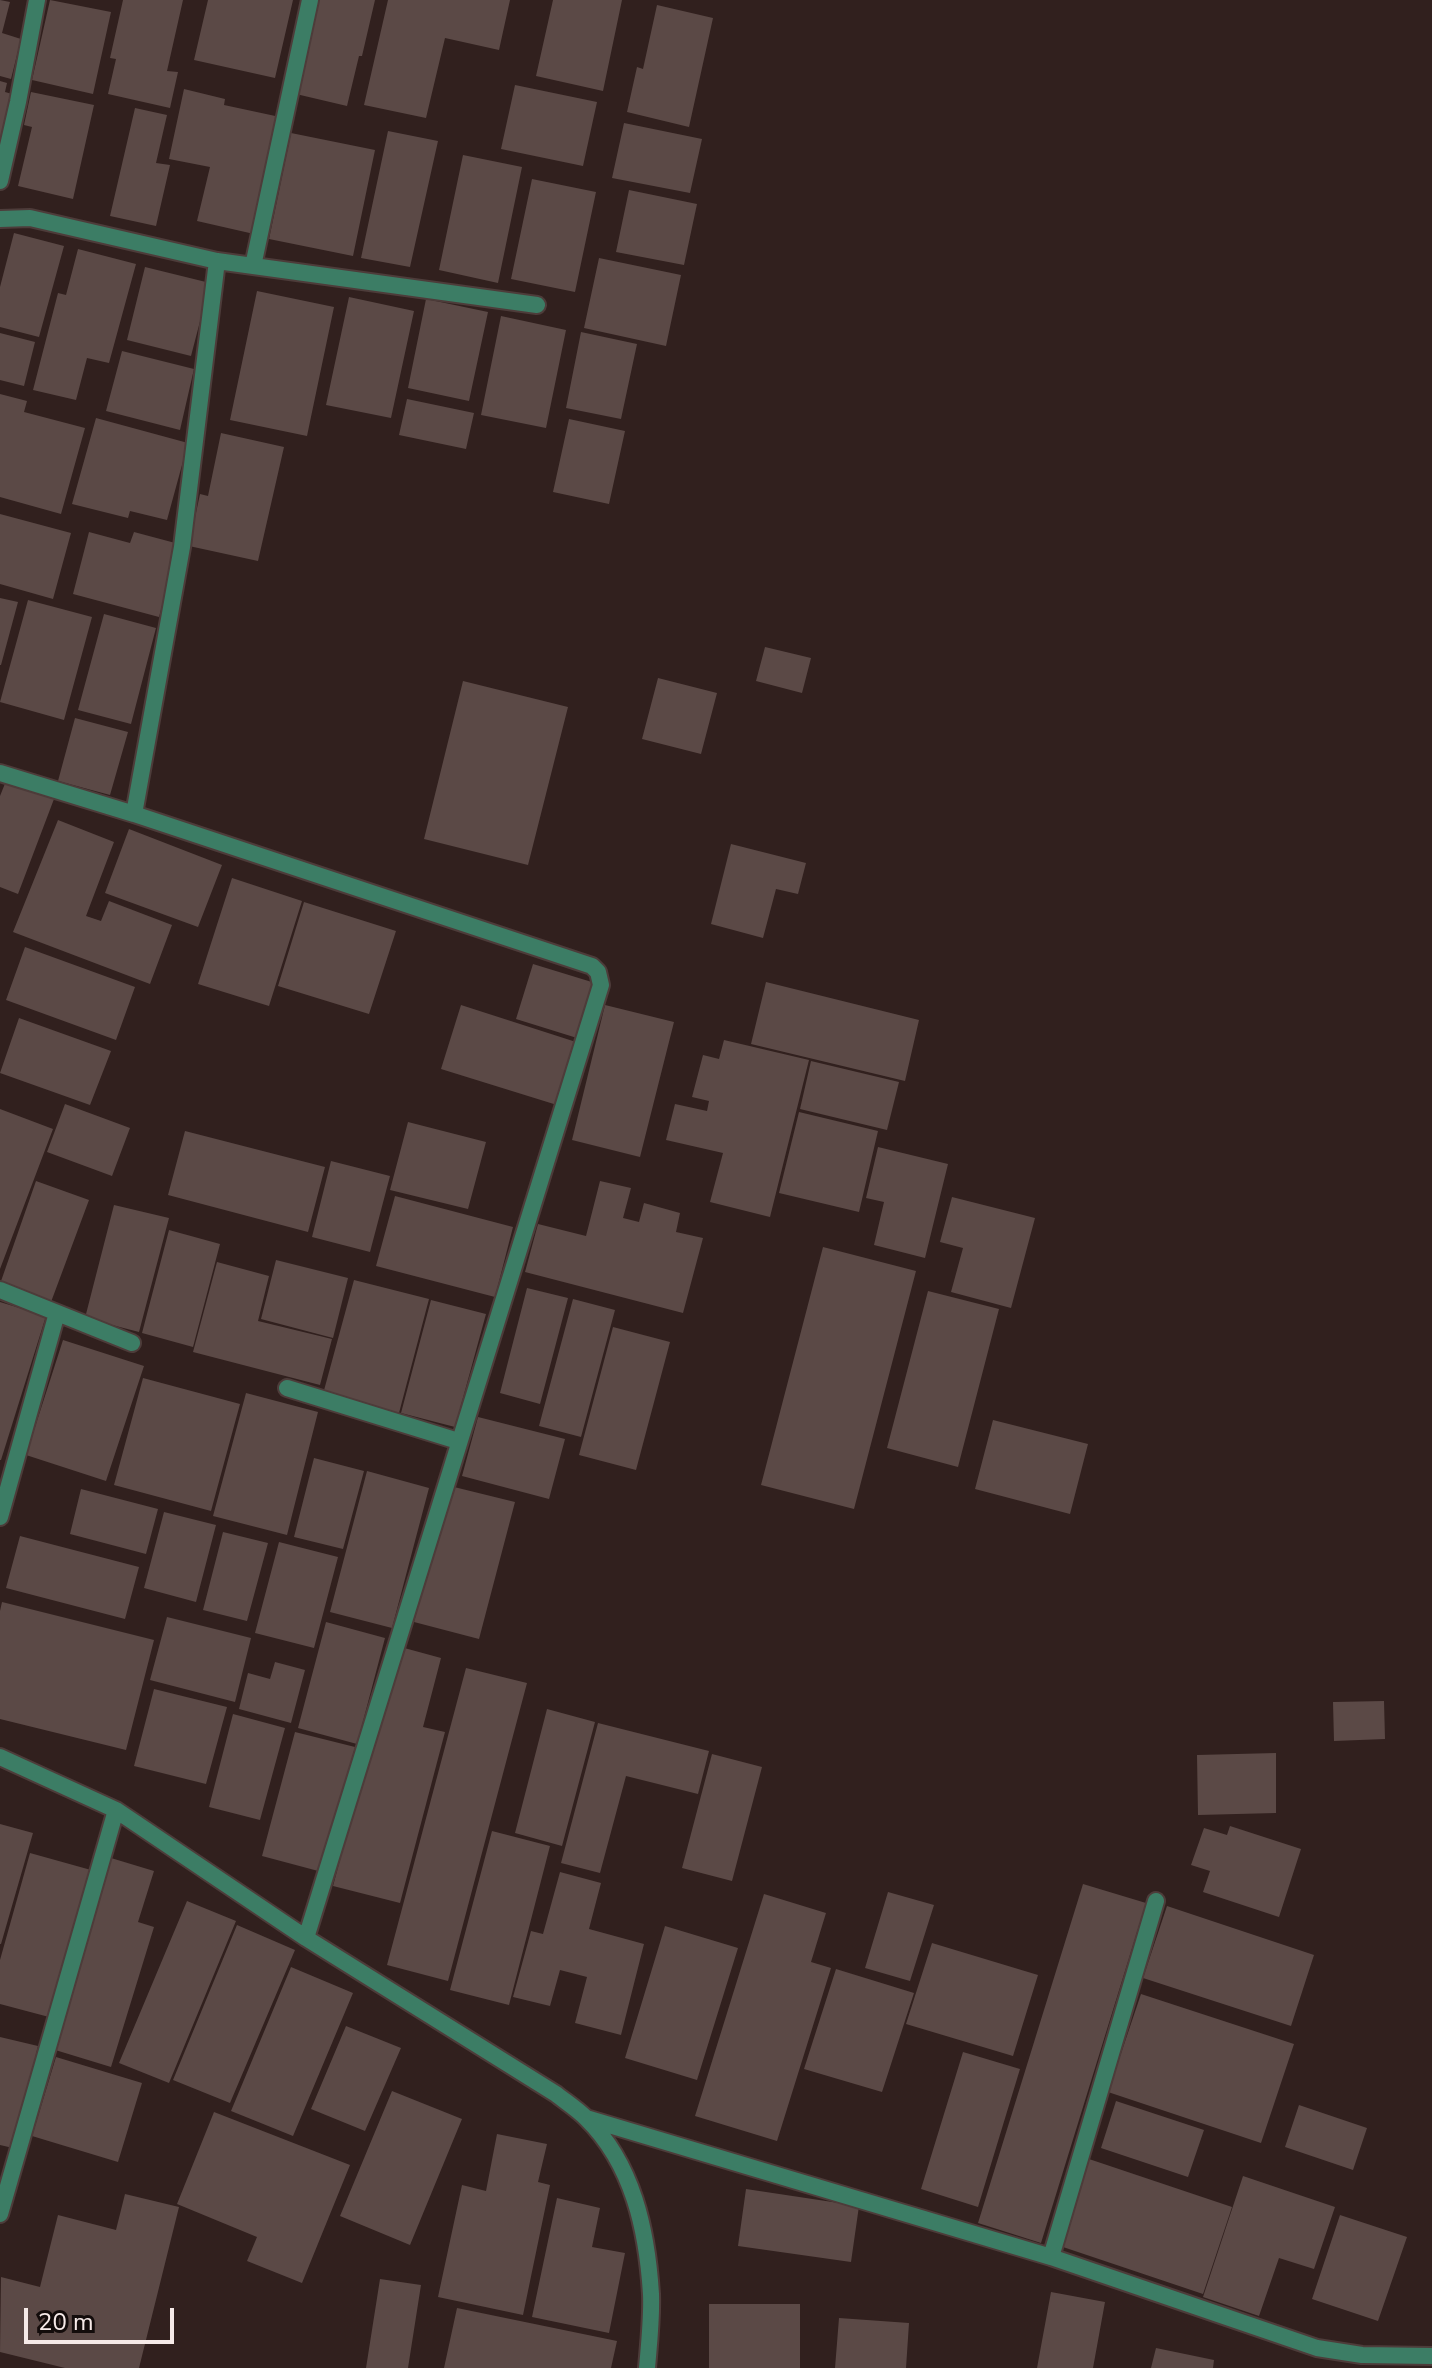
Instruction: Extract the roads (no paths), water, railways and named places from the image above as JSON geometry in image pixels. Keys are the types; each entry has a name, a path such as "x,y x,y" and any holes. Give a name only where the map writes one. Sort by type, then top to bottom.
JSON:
{"street":[{"path":"0,181 37,0"},
{"path":"253,266 310,0"},
{"path":"0,219 30,218 217,261 537,305"},
{"path":"134,814 182,547 217,261"},
{"path":"0,773 134,814 578,961 598,972 601,985 306,1938"},
{"path":"0,1290 132,1343"},
{"path":"0,1517 57,1313"},
{"path":"287,1388 458,1441"},
{"path":"0,1757 116,1810 306,1938 556,2094 586,2118 615,2153 635,2197 651,2296 647,2368"},
{"path":"0,2214 7,2158 116,1810"},
{"path":"1051,2257 1156,1901"},
{"path":"586,2118 1051,2257 1317,2348 1362,2355 1432,2356"}]}
